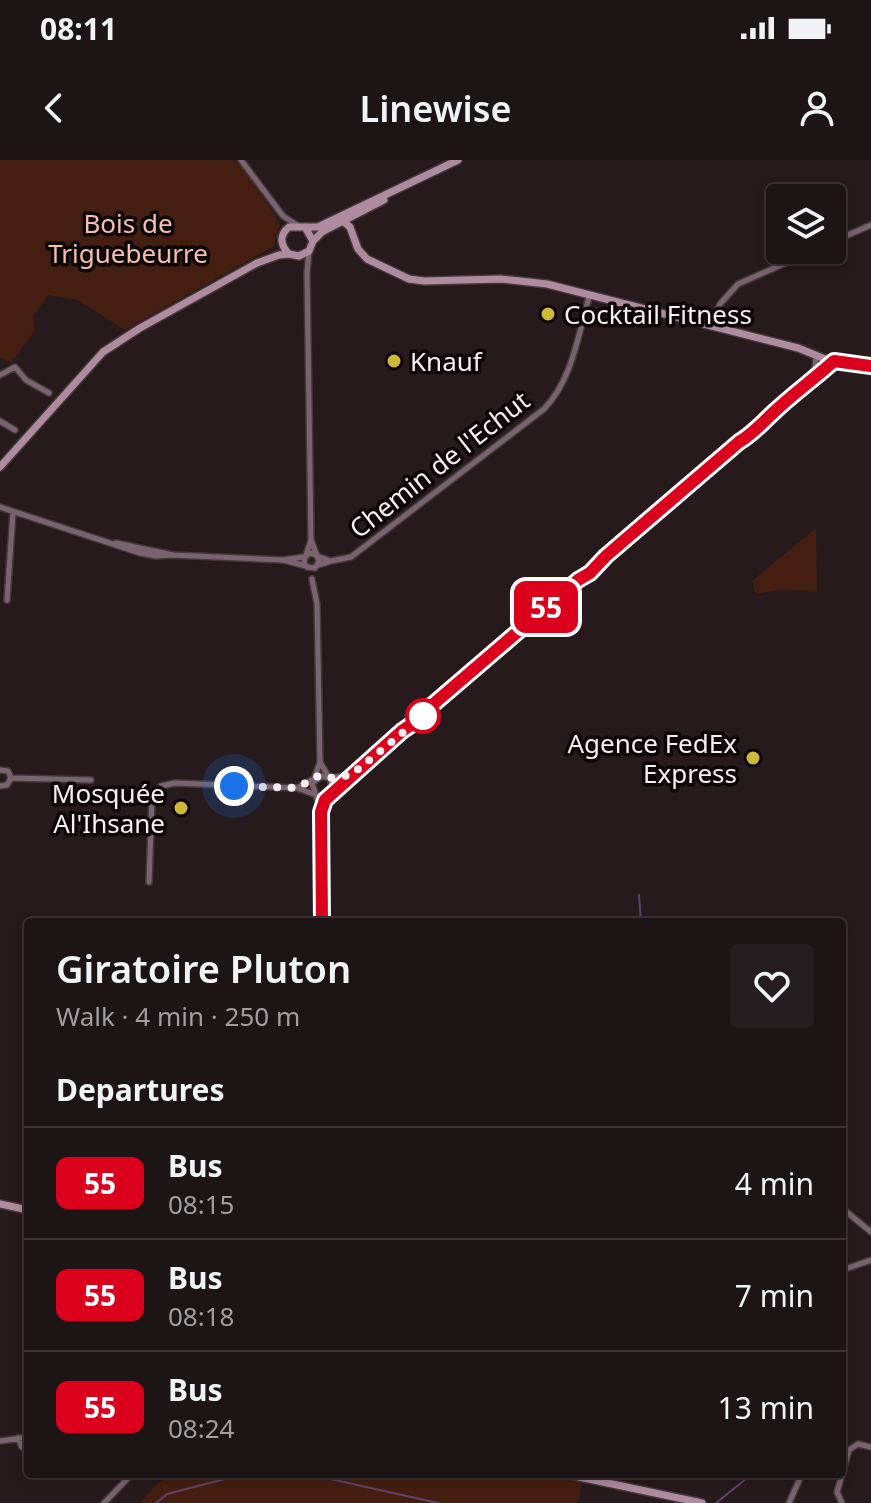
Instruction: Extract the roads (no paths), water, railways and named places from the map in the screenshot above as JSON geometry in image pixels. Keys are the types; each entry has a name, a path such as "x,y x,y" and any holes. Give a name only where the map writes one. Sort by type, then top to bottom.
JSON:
{"street":[{"path":"241,160 283,216 301,226 313,241"},
{"path":"284,231 301,226 318,227 458,160"},
{"path":"312,579 316,555 311,540 309,251 322,232 406,186"},
{"path":"354,237 358,213"},
{"path":"2,464 103,352 263,260 281,240 283,216"},
{"path":"343,221 350,227 358,249 367,259 409,279 514,280 547,284 798,348 834,361 871,366"},
{"path":"846,236 871,225"},
{"path":"281,240 307,273"},
{"path":"263,260 309,251"},
{"path":"711,326 720,304 733,288 785,264"},
{"name":"Chemin de l'Echut","path":"306,567 351,557 544,409 558,393 568,372 590,294"},
{"path":"149,882 152,798 161,786 175,783 297,788 322,797 330,793 424,716 430,707 578,580 586,569 606,556 739,442 753,434 806,384 815,369 816,356"},
{"path":"806,384 834,361"},
{"path":"0,375 15,367 26,380 49,393"},
{"path":"0,421 15,430"},
{"path":"1,507 148,555 283,560 306,556"},
{"path":"7,600 13,512"},
{"path":"311,540 306,567 317,604 320,762 312,787 321,812 322,918"},
{"name":"Chemin de l'Echut","path":"306,556 316,555 331,561"},
{"path":"283,560 306,567"},
{"path":"320,762 333,784 321,812"},
{"path":"0,770 8,771 11,778"},
{"path":"297,788 322,776 351,775"},
{"path":"11,778 91,780"},
{"path":"0,786 7,785 11,778"},
{"path":"0,1204 24,1209"},
{"path":"846,1211 871,1232"},
{"path":"846,1269 871,1260"},
{"path":"0,1441 24,1437"},
{"path":"18,1438 24,1448"},
{"path":"846,1460 849,1450 858,1444 871,1447"},
{"path":"104,1503 128,1478"},
{"path":"584,1478 702,1503"},
{"path":"789,1503 800,1478"},
{"path":"841,1478 837,1492 842,1503"}],"waterway":[{"path":"639,895 641,918"},
{"path":"156,1503 167,1494 229,1478"},
{"path":"326,1478 438,1503"},
{"path":"716,1503 747,1478"}],"place":[{"name":"Cocktail Fitness","path":"548,314"},
{"name":"Knauf","path":"394,361"},
{"name":"Agence FedEx Express","path":"753,758"},
{"name":"Mosquée Al'Ihsane","path":"181,808"}],"park label":[{"name":"Bois de Triguebeurre","path":"128,238"}]}
